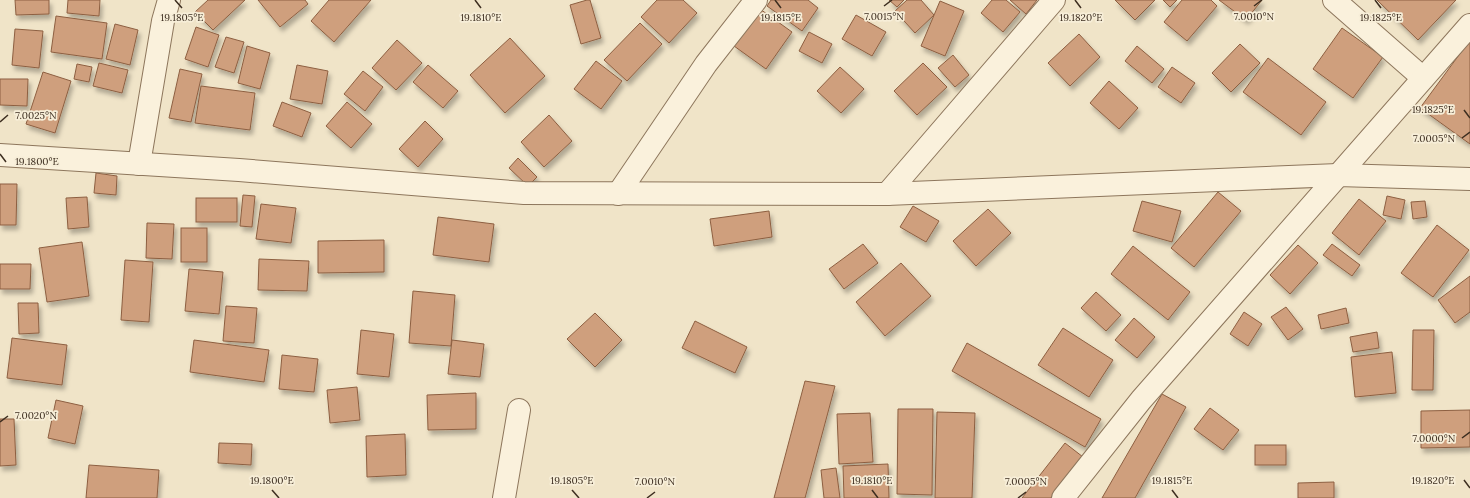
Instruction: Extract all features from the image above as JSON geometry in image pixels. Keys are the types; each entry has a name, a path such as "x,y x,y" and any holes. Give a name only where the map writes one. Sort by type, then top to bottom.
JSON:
{"street":[{"path":"139,164 163,21 169,0"},
{"path":"618,194 706,64 756,0"},
{"path":"887,194 1054,0"},
{"path":"1334,0 1423,78"},
{"path":"1063,498 1141,400 1470,25"},
{"path":"0,155 247,170 524,193 887,194 1338,174 1470,179"},
{"path":"504,498 519,410"}],"building":[{"path":"15,0 49,0 49,14 16,15"},
{"path":"68,0 100,0 99,16 67,13"},
{"path":"208,0 245,0 213,30 195,12"},
{"path":"258,0 305,0 308,4 280,27"},
{"path":"329,0 371,0 334,42 311,21"},
{"path":"590,0 601,38 581,44 570,5"},
{"path":"657,0 683,0 697,13 669,43 641,17"},
{"path":"771,0 808,0 818,8 802,31 767,6"},
{"path":"889,0 904,0 897,7"},
{"path":"907,0 921,0 934,15 915,33 895,11"},
{"path":"992,0 1006,0 1020,12 1003,32 981,13"},
{"path":"1010,0 1037,0 1026,14"},
{"path":"1115,0 1155,0 1135,20"},
{"path":"1163,0 1177,0 1170,7"},
{"path":"1182,0 1211,0 1217,6 1187,41 1164,22"},
{"path":"1219,0 1262,0 1246,20"},
{"path":"1377,0 1456,0 1418,40"},
{"path":"940,1 964,11 945,56 921,46"},
{"path":"760,9 792,32 766,69 734,46"},
{"path":"856,15 886,32 872,56 842,39"},
{"path":"56,16 107,23 102,59 51,52"},
{"path":"640,23 662,44 627,81 604,60"},
{"path":"115,24 138,30 130,65 106,59"},
{"path":"196,27 219,35 208,67 185,59"},
{"path":"1342,28 1383,57 1353,98 1313,69"},
{"path":"15,29 43,31 39,68 12,65"},
{"path":"809,32 832,44 822,63 799,51"},
{"path":"1079,34 1100,57 1070,86 1048,63"},
{"path":"226,37 244,42 234,73 215,67"},
{"path":"510,38 545,76 505,113 470,75"},
{"path":"397,40 422,63 396,90 372,68"},
{"path":"1470,40 1470,144 1420,108"},
{"path":"1240,44 1260,63 1231,92 1212,73"},
{"path":"247,46 270,53 260,89 238,83"},
{"path":"1137,46 1164,69 1152,83 1125,61"},
{"path":"953,55 969,75 955,87 938,68"},
{"path":"1268,58 1326,102 1301,135 1243,92"},
{"path":"596,61 622,81 601,109 574,89"},
{"path":"99,63 128,70 122,93 93,86"},
{"path":"923,63 947,87 917,115 894,91"},
{"path":"77,64 92,67 89,82 74,79"},
{"path":"297,65 328,71 322,104 290,99"},
{"path":"428,65 458,91 443,108 413,82"},
{"path":"840,67 864,89 841,113 817,91"},
{"path":"1172,67 1195,83 1181,103 1158,87"},
{"path":"180,69 202,74 191,122 169,118"},
{"path":"363,71 383,87 365,111 344,94"},
{"path":"43,72 71,81 55,133 26,124"},
{"path":"0,79 28,79 27,106 0,105"},
{"path":"1109,81 1138,108 1119,129 1090,103"},
{"path":"201,86 255,93 250,130 195,123"},
{"path":"282,102 311,113 302,137 273,126"},
{"path":"347,102 372,124 351,148 326,126"},
{"path":"549,115 572,141 544,167 521,142"},
{"path":"425,121 443,139 418,167 399,149"},
{"path":"518,158 537,177 528,186 509,168"},
{"path":"96,173 117,176 116,195 94,193"},
{"path":"0,184 17,184 16,225 0,225"},
{"path":"1218,192 1241,211 1194,267 1171,248"},
{"path":"243,195 255,196 252,227 240,226"},
{"path":"1387,196 1405,200 1401,219 1383,215"},
{"path":"87,197 89,227 68,229 66,198"},
{"path":"196,198 237,198 237,222 196,222"},
{"path":"1359,199 1386,221 1359,255 1332,233"},
{"path":"1142,201 1181,211 1172,242 1133,231"},
{"path":"1425,201 1427,217 1413,219 1411,202"},
{"path":"261,204 296,208 291,243 256,239"},
{"path":"913,206 939,221 926,242 900,227"},
{"path":"988,209 1011,233 976,266 953,241"},
{"path":"769,211 772,237 714,246 710,219"},
{"path":"438,217 494,224 489,262 433,255"},
{"path":"147,223 174,224 172,259 146,258"},
{"path":"1437,225 1469,250 1433,297 1401,273"},
{"path":"181,228 207,228 207,262 181,262"},
{"path":"384,240 384,272 318,273 318,241"},
{"path":"82,242 89,296 47,302 39,248"},
{"path":"863,244 878,263 844,289 829,269"},
{"path":"1332,244 1360,265 1352,276 1323,255"},
{"path":"1298,245 1318,263 1290,294 1270,275"},
{"path":"1133,246 1190,292 1168,320 1111,274"},
{"path":"259,259 309,261 307,291 258,290"},
{"path":"125,260 153,262 149,322 121,320"},
{"path":"901,263 931,296 885,336 856,302"},
{"path":"0,264 31,264 30,289 0,289"},
{"path":"189,269 223,272 219,314 185,311"},
{"path":"1470,276 1470,312 1455,323 1438,300"},
{"path":"413,291 455,295 451,346 409,343"},
{"path":"1096,292 1121,315 1106,331 1081,308"},
{"path":"18,303 38,303 39,333 19,334"},
{"path":"226,306 257,308 254,343 223,341"},
{"path":"1286,307 1303,329 1288,340 1271,317"},
{"path":"1346,308 1349,323 1321,329 1318,315"},
{"path":"1244,312 1262,324 1248,346 1230,334"},
{"path":"595,313 622,340 595,367 567,339"},
{"path":"1134,318 1155,337 1137,358 1115,340"},
{"path":"695,321 747,347 735,373 682,348"},
{"path":"1063,328 1113,360 1089,397 1038,365"},
{"path":"361,330 394,334 389,377 357,374"},
{"path":"1413,330 1434,330 1433,390 1412,390"},
{"path":"1377,332 1379,348 1353,352 1350,337"},
{"path":"12,338 67,345 62,385 7,378"},
{"path":"194,340 269,350 264,382 190,372"},
{"path":"452,340 484,344 480,377 448,374"},
{"path":"967,343 1101,419 1085,447 952,371"},
{"path":"1392,352 1396,393 1355,397 1351,357"},
{"path":"282,355 318,359 314,392 279,389"},
{"path":"805,381 835,386 805,498 774,498"},
{"path":"357,387 360,420 330,423 327,390"},
{"path":"476,393 476,429 428,430 427,395"},
{"path":"1162,394 1186,407 1135,498 1102,498"},
{"path":"56,400 83,406 75,444 48,438"},
{"path":"1210,408 1239,430 1223,450 1194,429"},
{"path":"898,409 933,409 932,495 897,494"},
{"path":"1470,410 1470,447 1421,448 1421,411"},
{"path":"937,412 975,413 972,498 935,498"},
{"path":"870,413 873,462 839,464 837,414"},
{"path":"0,419 14,419 16,465 0,466"},
{"path":"405,434 406,475 367,477 366,436"},
{"path":"219,443 252,444 251,465 218,463"},
{"path":"1065,443 1083,457 1051,498 1022,498"},
{"path":"1255,445 1286,445 1286,465 1255,465"},
{"path":"888,464 889,498 844,498 843,466"},
{"path":"89,465 159,470 157,498 86,498"},
{"path":"836,468 840,498 824,498 821,470"},
{"path":"1334,482 1334,498 1298,498 1298,483"}]}
